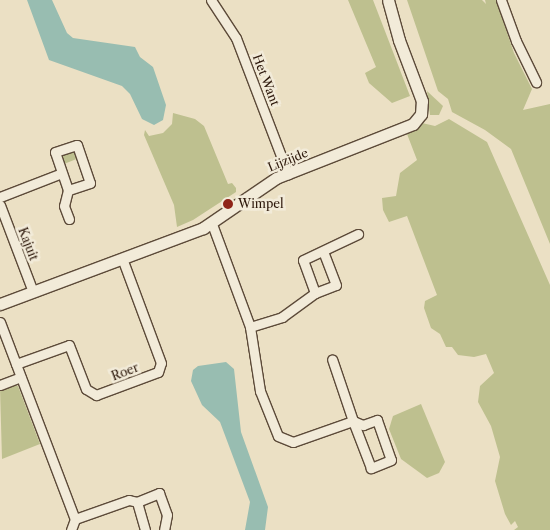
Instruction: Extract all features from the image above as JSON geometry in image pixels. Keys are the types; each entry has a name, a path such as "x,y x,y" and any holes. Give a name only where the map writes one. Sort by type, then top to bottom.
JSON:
{"street":[{"name":"Het Want","path":"211,0 214,10 236,38 288,174"},
{"path":"380,0 399,40"},
{"name":"Lijzijde","path":"0,304 212,224 262,186 395,132 418,120 422,101 399,40 388,0"},
{"path":"501,0 516,41 536,82"},
{"path":"68,190 90,183 77,145 55,152 68,190 64,206 69,219"},
{"path":"0,197 62,173"},
{"name":"Kajuit","path":"0,205 33,292"},
{"path":"212,224 250,327 260,391 278,436 286,442 297,441 353,421 363,425 377,420 391,460 371,468 353,421 332,359"},
{"path":"316,294 303,260 324,253 358,234"},
{"path":"250,327 282,317 316,294 336,285 324,253"},
{"name":"Roer","path":"16,364 70,344 86,389 96,395 158,372 161,363 122,258"},
{"path":"0,322 75,519 71,530"},
{"path":"0,385 21,377"},
{"path":"75,519 129,500 136,502 159,493 168,515 164,530"},
{"path":"136,502 145,530"}],"green space":[{"path":"348,0 373,0 410,96 392,103 369,83 365,73 376,67"},
{"path":"407,0 482,0 486,4 485,0 496,0 514,53 532,89 523,110 550,104 550,244 511,149 485,130 452,112 448,99 438,91"},
{"path":"427,91 443,106 439,115 430,115"},
{"path":"173,113 195,119 204,126 228,184 232,183 236,188 236,192 193,220 177,227 174,205 144,135 145,130 149,136 163,133 172,124"},
{"path":"449,119 487,142 550,285 550,530 514,530 518,527 515,521 511,525 505,514 495,481 500,457 491,426 478,402 480,386 494,373 486,354 474,357 458,355 452,347 446,347 440,334 431,328 424,308 425,301 437,295 407,216 389,222 383,210 382,198 396,196 400,173 417,160 407,134 422,123 435,126"},
{"path":"76,150 79,158 64,164 61,156"},
{"path":"10,384 18,386 40,444 2,459 0,388"},
{"path":"421,404 445,462 439,473 427,478 401,459 389,429 393,416"}],"water":[{"path":"27,0 52,0 67,33 73,38 135,47 140,57 153,67 166,105 163,120 154,125 142,119 130,94 122,86 49,60"},
{"path":"226,362 234,369 241,432 268,507 265,530 245,530 250,502 220,422 202,405 191,381 193,370 198,366"}],"place":[{"name":"Wimpel","path":"228,204"}]}
